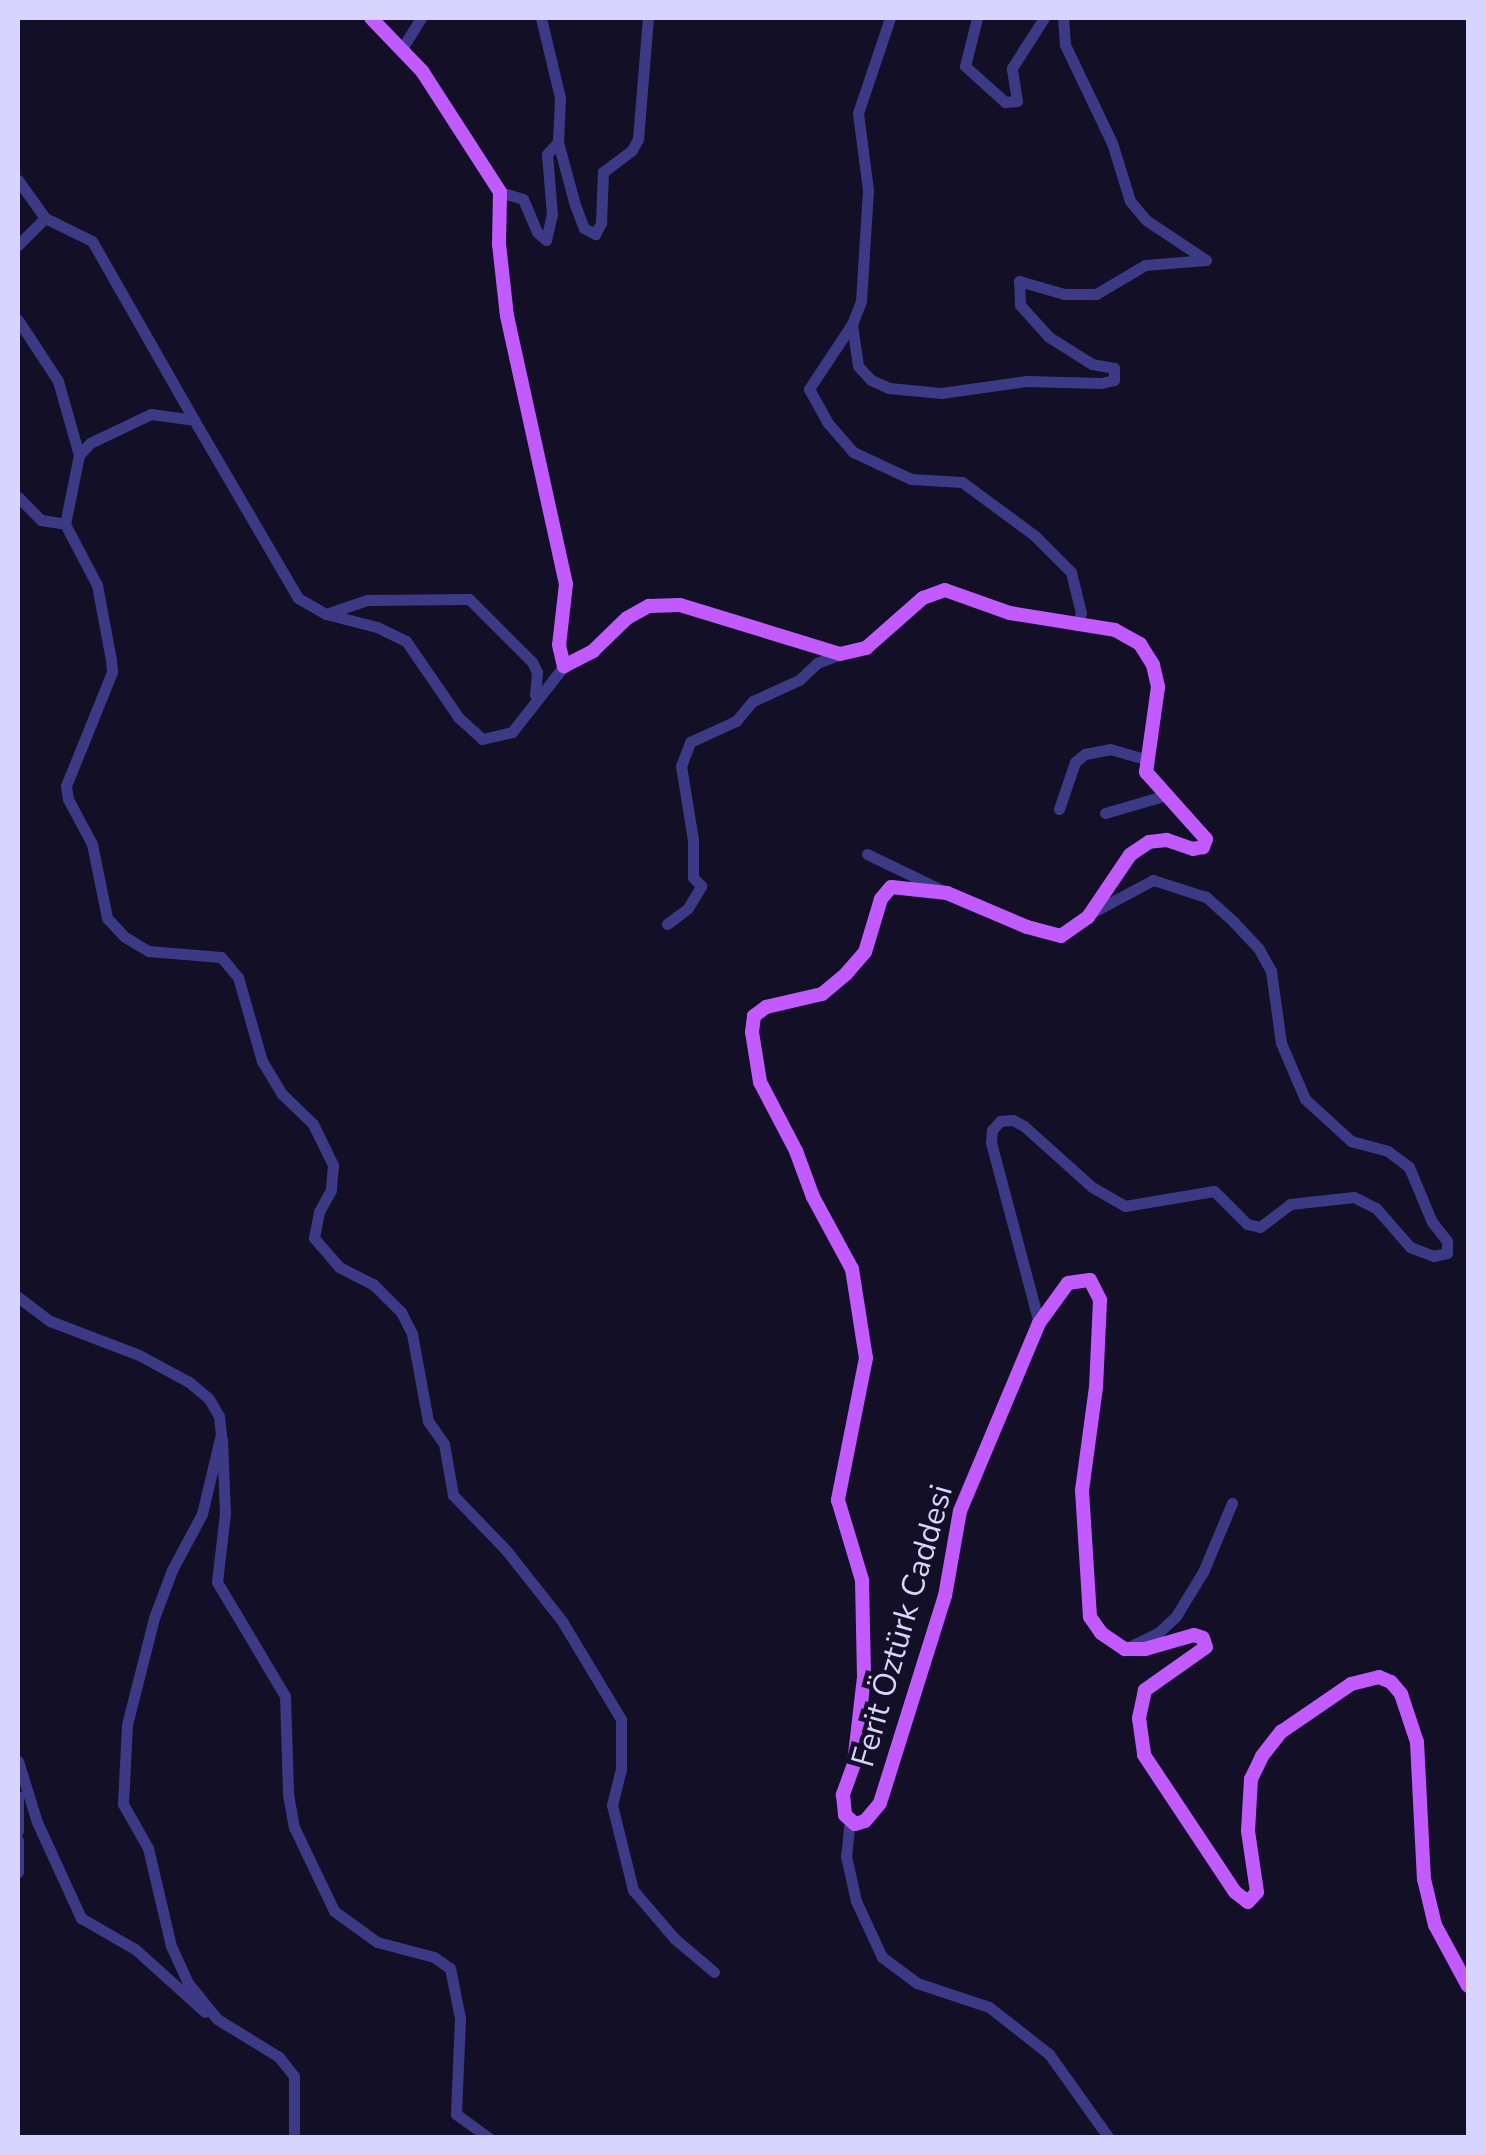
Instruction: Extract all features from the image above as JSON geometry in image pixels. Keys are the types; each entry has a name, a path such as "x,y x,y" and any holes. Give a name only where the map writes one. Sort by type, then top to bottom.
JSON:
{"main road":[{"path":"371,18 455,118 500,192 499,244 507,316 566,584 559,646 564,666 594,651 627,618 649,606 680,604 840,654 866,648 923,598 945,590 1010,613 1115,630 1140,644 1153,665 1158,687 1146,772 1163,796 1203,832 1206,844 1194,850 1166,840 1149,842 1130,855 1088,916"},
{"name":"Ferit Öztürk Caddesi","path":"1088,916 1071,933 1049,935 947,893 892,887 881,899 865,952 846,974 814,998 758,1010 752,1022 760,1082 796,1151 812,1197 852,1268 866,1358 838,1500 862,1580 864,1677 860,1724 843,1796 850,1819 855,1824 865,1821 880,1803 945,1596 960,1511 1039,1323 1068,1282 1083,1279 1095,1284 1100,1300 1100,1332 1082,1490 1086,1596 1090,1617 1101,1634 1126,1649"},
{"path":"1126,1649 1145,1649 1194,1635 1205,1642 1200,1656 1145,1690 1139,1718 1144,1755 1235,1892 1248,1902 1257,1892 1248,1831 1250,1779 1262,1756 1281,1732 1351,1684 1379,1677 1391,1682 1401,1694 1416,1742 1424,1879 1435,1925 1468,1986"}],"street":[{"path":"401,50 421,18"},
{"path":"541,18 560,98 558,142 574,205 584,228 595,234 601,223 604,172 632,150 638,139 648,18"},
{"path":"977,18 965,66 1005,102 1017,101 1012,68 1044,18"},
{"path":"852,324 858,366 871,380 889,388 942,393 1026,380 1100,383 1114,380 1114,368 1092,364 1048,337 1017,300 1019,281 1064,294 1096,294 1144,265 1206,260 1146,220 1130,201 1112,144 1065,45 1064,18"},
{"path":"888,19 858,113 868,190 861,301 852,324 809,389 827,422 853,452 911,480 962,482 1014,519 1070,572 1081,613 1077,625"},
{"path":"500,192 522,199 537,232 546,240 552,216 547,154 558,142"},
{"path":"18,180 45,218 92,240 298,598 326,614 378,627 406,641 459,718 482,738 512,732 532,709 548,680 564,666"},
{"path":"18,244 45,218"},
{"path":"18,320 58,382 79,456 65,524 97,585 111,660 112,672 66,786 68,799 92,844 108,918 125,938 148,951 222,957 238,977 262,1062 282,1094 313,1124 333,1165 331,1190 318,1212 314,1238 339,1267 373,1284 401,1312 412,1334 428,1421 444,1444 452,1496 506,1550 562,1621 621,1719 621,1768 612,1804 633,1890 675,1938 714,1972"},
{"path":"79,456 90,443 151,414 194,420"},
{"path":"18,497 41,520 65,524"},
{"path":"326,614 367,600 469,599 532,662 538,684 532,709"},
{"path":"668,924 688,908 701,886 693,878 693,840 681,766 690,742 736,720 753,701 799,680 817,664 840,654"},
{"path":"1059,809 1075,762 1084,754 1110,749 1146,758"},
{"path":"1105,813 1163,796"},
{"path":"866,854 947,893"},
{"path":"1039,1323 991,1142 992,1130 1000,1121 1013,1120 1024,1126 1092,1187 1126,1206 1214,1191 1248,1224 1260,1227 1290,1204 1354,1197 1376,1208 1410,1246 1433,1256 1446,1253 1447,1241 1432,1222 1408,1167 1388,1151 1351,1142 1306,1099 1281,1043 1271,970 1260,949 1234,922 1206,897 1153,880 1130,889 1088,916"},
{"path":"18,1297 50,1322 139,1355 195,1386 217,1410 225,1513 217,1582 286,1696 289,1808 298,1839 326,1900 344,1920 378,1942 434,1957 450,1968 460,2018 456,2114 490,2138"},
{"path":"217,2018 195,1994 171,1946 148,1848 123,1804 122,1764 127,1725 154,1618 172,1570 202,1514 221,1434"},
{"path":"1126,1649 1158,1632 1176,1616 1203,1572 1232,1503"},
{"path":"18,1761 37,1822 82,1918 134,1949 196,2007 288,2066 295,2088 294,2138"},
{"path":"18,1796 18,1831"},
{"path":"850,1819 850,1871 856,1901 882,1957 916,1984 989,2007 1049,2054 1108,2138"},
{"path":"18,1840 18,1872"}]}
